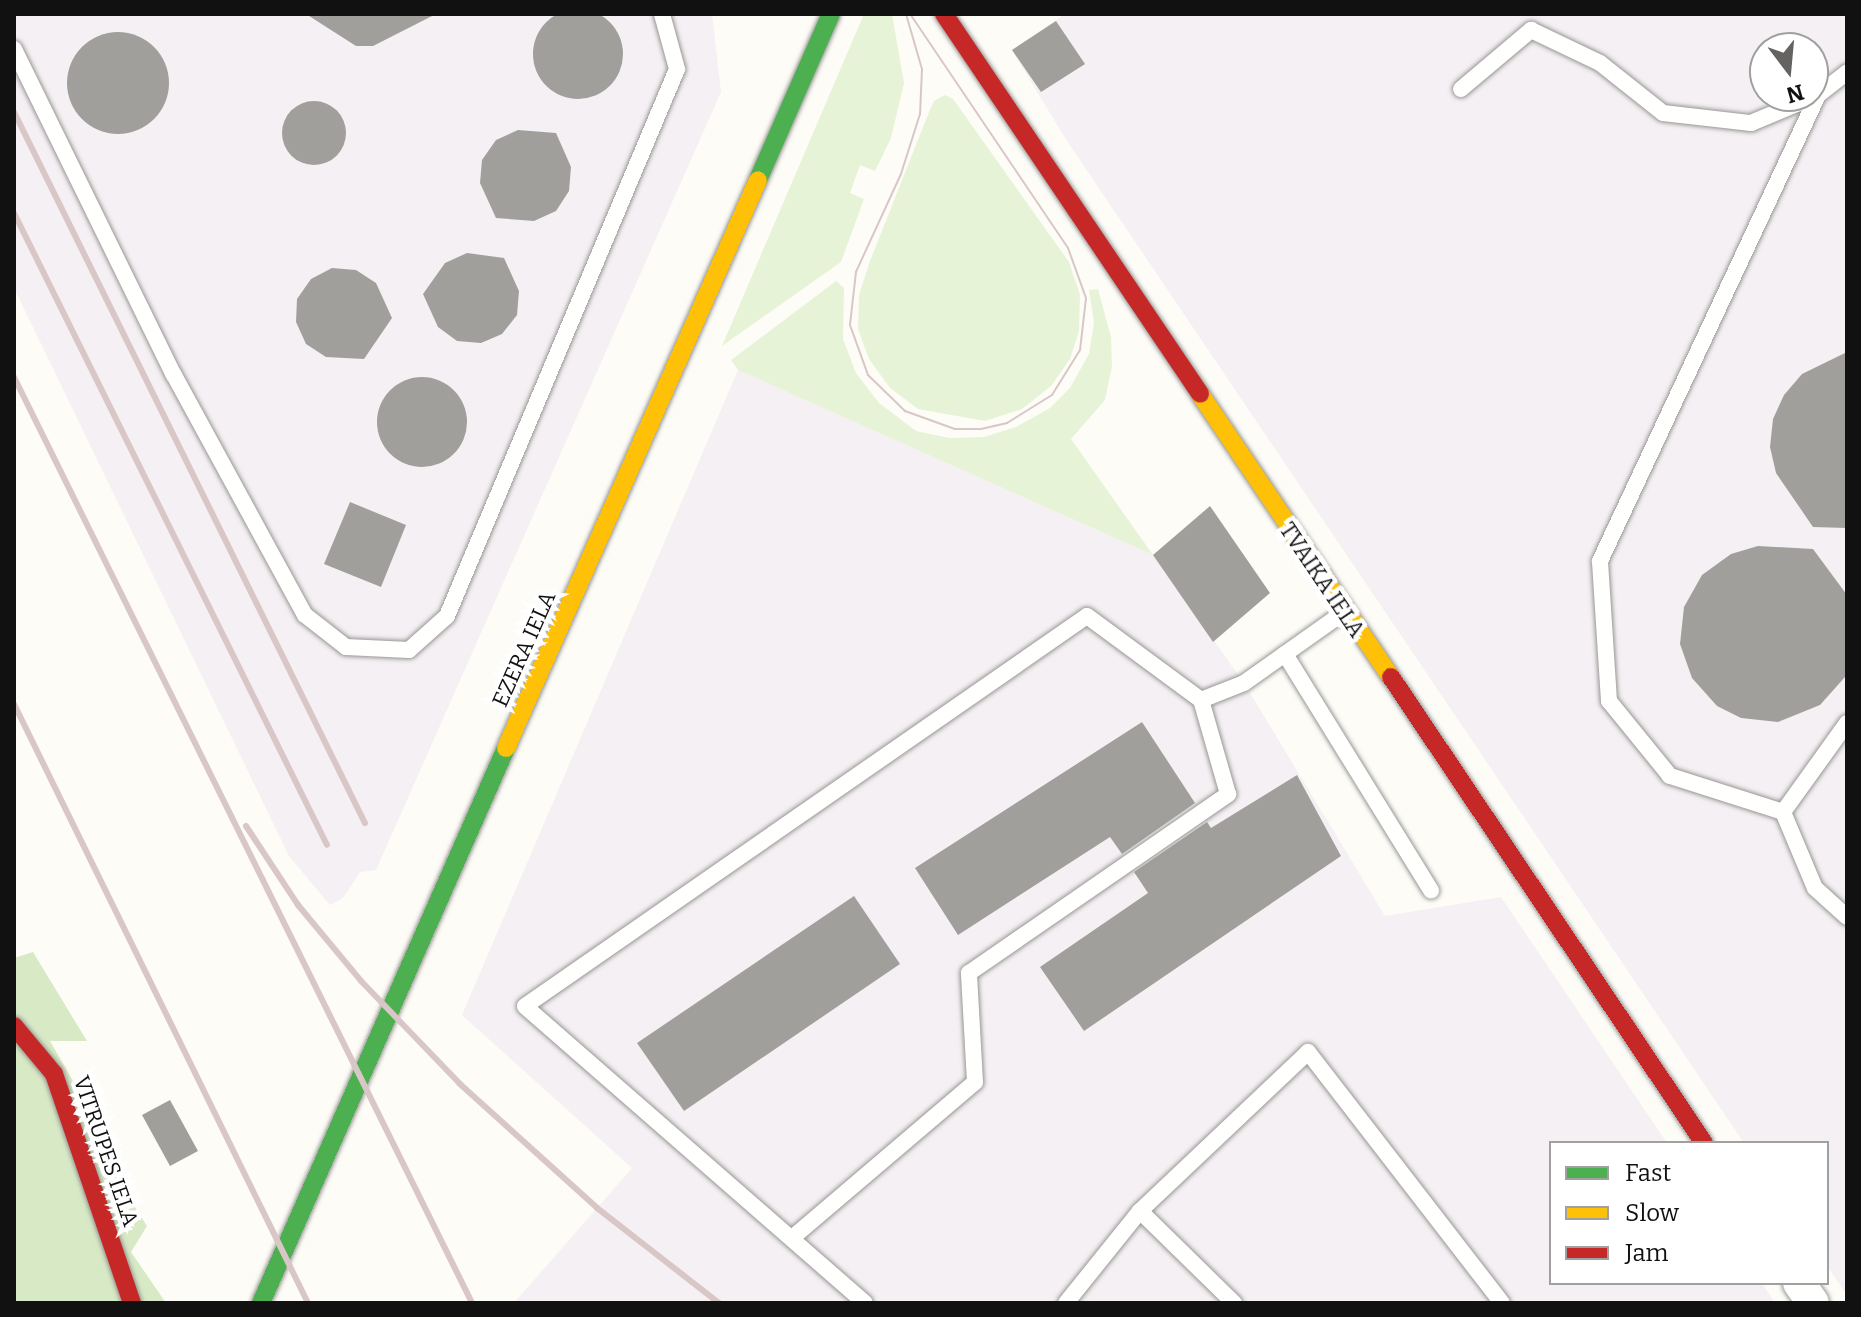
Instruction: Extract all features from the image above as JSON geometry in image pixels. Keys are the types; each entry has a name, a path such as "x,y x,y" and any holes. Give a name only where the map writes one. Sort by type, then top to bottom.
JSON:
{"street":[{"name":"EZERA IELA","path":"261,1303 831,14"},
{"name":"TVAIKA IELA","path":"950,16 1343,613 1703,1141"},
{"name":"VITRUPES IELA","path":"14,1026 54,1074 132,1303"},
{"path":"1800,1285 1813,1303"}],"lane":[{"path":"14,49 174,375 305,615 346,647 409,650 447,616 677,69 662,14"},
{"path":"1461,89 1531,30 1600,63 1663,113 1751,123 1777,112"},
{"path":"1829,86 1847,72"},
{"path":"1810,112 1600,561 1609,701 1670,776 1783,812 1815,888 1847,917"},
{"path":"1201,700 1244,683 1343,613"},
{"path":"792,1238 975,1082 969,973 1228,794 1201,700 1087,616 525,1006 865,1303"},
{"path":"1285,654 1431,890"},
{"path":"1783,812 1847,723"},
{"path":"1066,1303 1140,1211 1308,1052 1502,1303"},
{"path":"1140,1211 1234,1303"}],"shaded area":[{"path":"14,14 712,14 721,92 376,870 360,872 343,898 330,905 289,856 14,288"},
{"path":"1065,14 1847,14 1847,1295 1829,1269 1829,1141 1743,1141 1065,138 1012,50"},
{"path":"738,370 1153,555 1244,683 1385,916 1501,897 1666,1141 1549,1141 1549,1285 1763,1285 1775,1303 514,1303 632,1168 462,1015"}],"green space":[{"path":"864,14 892,14 904,83 891,138 875,171 860,165 850,193 864,199 841,262 722,346"},
{"path":"945,95 953,99 1069,262 1080,295 1079,331 1070,359 1051,386 1022,409 985,421 918,409 890,388 869,359 858,329 859,295 870,261 929,112 934,101"},
{"path":"836,281 844,288 843,339 856,373 879,403 916,431 949,438 984,437 1016,427 1050,408 1070,388 1089,354 1094,323 1089,290 1098,289 1111,337 1112,366 1105,400 1071,439 1153,555 738,370 731,360"},
{"path":"33,952 87,1041 50,1041 104,1135 118,1165 119,1182 147,1226 131,1252 166,1303 14,1303 14,958"}],"building":[{"path":"578,9 595,13 610,22 619,37 623,54 619,71 610,86 595,95 578,99 561,95 546,86 537,71 533,54 537,37 546,22 561,13"},
{"path":"306,14 436,14 373,46 356,46"},
{"path":"1056,21 1085,64 1041,92 1012,50"},
{"path":"118,32 138,36 154,47 165,63 169,83 165,103 154,119 138,130 118,134 98,130 82,119 71,103 67,83 71,63 82,47 98,36"},
{"path":"308,101 320,101 337,110 344,121 344,145 337,156 320,165 308,165 296,160 287,151 282,139 282,127 287,115 296,106"},
{"path":"518,130 556,133 571,167 569,191 556,211 534,221 496,218 480,183 482,160 496,140"},
{"path":"467,253 504,258 519,291 517,315 502,334 481,343 457,341 438,327 423,294 445,263"},
{"path":"332,268 356,270 376,283 392,318 364,359 326,357 306,344 296,322 297,299 311,279"},
{"path":"1847,352 1847,528 1813,527 1776,473 1770,447 1773,419 1784,395 1802,374"},
{"path":"422,377 439,380 454,390 464,405 467,422 464,439 454,454 439,464 422,467 405,464 390,454 380,439 377,422 380,405 390,390 405,380"},
{"path":"350,502 406,525 381,587 324,564"},
{"path":"1210,506 1270,593 1213,642 1153,555"},
{"path":"1758,546 1813,549 1847,595 1845,677 1820,705 1778,722 1741,718 1717,706 1692,678 1680,644 1684,607 1702,575 1731,554"},
{"path":"1142,722 1195,803 1122,854 1110,837 958,935 915,868"},
{"path":"1297,775 1341,856 1084,1031 1040,967 1148,893 1134,872 1207,822 1211,828"},
{"path":"854,896 900,964 684,1111 637,1043"},
{"path":"170,1100 198,1151 170,1166 142,1115"}],"tram line":[{"path":"906,14 922,69 920,114 901,174 856,272 850,325 868,375 905,411 955,429 981,429 1007,423 1052,395 1080,350 1086,298 1068,248 910,14"}],"railway":[{"path":"14,112 365,823"},
{"path":"14,213 327,845"},
{"path":"14,377 472,1303"},
{"path":"14,704 308,1303"},
{"path":"246,826 298,905 361,981 460,1084 597,1208 719,1303"}],"traffic: fast":[{"path":"758,180 831,14"},
{"path":"261,1303 506,748"}],"traffic: slow":[{"path":"506,748 758,180"},
{"path":"1200,394 1391,677"}],"traffic: jam":[{"path":"944,14 1200,394"},
{"path":"1391,677 1703,1141"},
{"path":"14,1026 54,1074 132,1303"}]}
